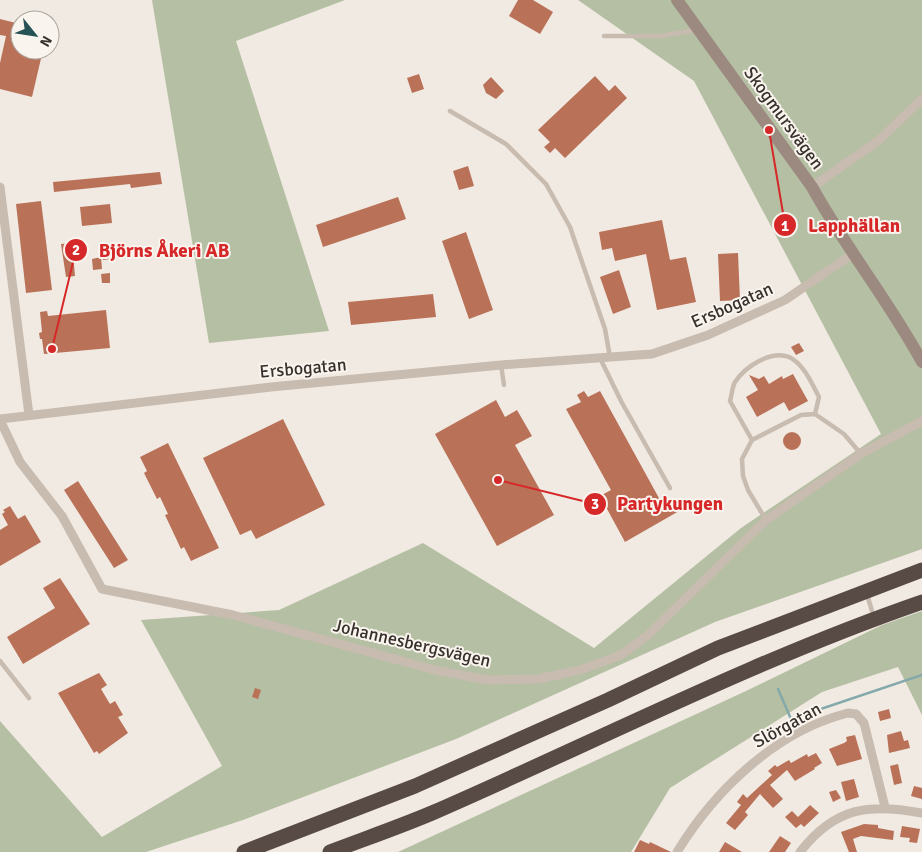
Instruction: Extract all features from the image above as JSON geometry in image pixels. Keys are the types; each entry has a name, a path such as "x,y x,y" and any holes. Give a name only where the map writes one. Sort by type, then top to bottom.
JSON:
{"highway":[{"path":"244,852 415,786 608,700 718,648 922,570"},
{"path":"356,852 431,814 623,726 874,618 922,602"},
{"path":"330,852 431,814"}],"street":[{"name":"Skogmursvägen","path":"680,1 812,187 827,214 918,343 922,362"},
{"path":"812,187 878,141 922,99"},
{"path":"0,187 29,415"},
{"name":"Ersbogatan","path":"0,419 271,387 500,365 652,354 708,335 785,300 854,253"},
{"name":"Johannesbergsvägen","path":"0,419 20,462 62,516 102,589 233,615 435,670 487,680 538,680 580,670 621,655 648,634 766,520 861,454 922,420"},
{"name":"Slörgatan","path":"677,852 699,818 721,793 763,755 805,730 848,713 856,714 864,723 884,807"},
{"path":"800,852 820,830 842,816 856,811 884,807 922,813"}],"lane":[{"path":"604,36 660,36 700,30"},
{"path":"450,111 506,144 546,184 570,227 604,329 610,357"},
{"path":"752,440 730,401 734,383 746,370 770,356 789,357 804,370 820,397 815,414"},
{"path":"600,358 621,401 670,488"},
{"path":"500,365 504,385"},
{"path":"766,520 748,490 743,476 742,459 752,440 801,414 815,414 844,434 861,454"},
{"path":"866,591 874,618"},
{"path":"0,661 29,698"}],"green space":[{"path":"152,0 345,0 236,41 329,331 209,343"},
{"path":"578,0 922,0 922,549 715,622 456,739 243,820 146,852 0,852 0,721 102,837 222,766 141,620 279,610 423,543 594,648 741,528 881,434 694,81"},
{"path":"922,611 922,715 898,667 822,692 670,788 631,852 398,852 746,691 882,625"}],"building":[{"path":"518,0 533,0 553,12 540,34 509,16"},
{"path":"0,19 10,22 10,60 41,60 32,97 0,89 0,63 6,36 0,35"},
{"path":"419,74 424,89 412,93 407,78"},
{"path":"595,76 609,91 615,85 627,98 565,158 555,148 550,153 544,147 550,142 538,130"},
{"path":"491,77 504,91 496,99 486,93 483,85"},
{"path":"468,166 474,186 459,190 453,171"},
{"path":"160,172 162,184 131,188 130,184 54,192 53,182"},
{"path":"398,197 406,219 323,247 316,225"},
{"path":"41,201 52,290 26,293 16,204"},
{"path":"110,204 112,223 82,226 80,207"},
{"path":"662,220 670,260 686,257 696,302 657,310 646,254 615,261 612,248 602,250 599,232"},
{"path":"466,232 493,310 469,319 442,241"},
{"path":"72,243 75,276 66,277 61,244"},
{"path":"117,246 119,258 103,260 101,248"},
{"path":"738,253 740,300 720,301 718,254"},
{"path":"101,257 102,269 93,270 92,259"},
{"path":"619,270 631,307 613,314 600,277"},
{"path":"110,273 110,283 102,283 101,274"},
{"path":"433,294 436,317 351,325 348,302"},
{"path":"106,310 110,348 44,354 42,339 40,339 39,333 42,332 40,312 47,311 48,316"},
{"path":"799,343 804,351 796,355 791,347"},
{"path":"793,374 808,401 789,411 784,402 757,417 746,397 758,390 749,375 759,379 764,376 769,384 782,376 783,379"},
{"path":"584,391 588,397 600,391 665,509 675,503 679,511 625,542 600,496 611,490 566,409 581,402 577,395"},
{"path":"496,400 505,417 517,410 532,436 515,445 554,515 497,546 435,434"},
{"path":"283,419 325,505 256,539 251,530 240,535 203,458"},
{"path":"792,432 798,435 801,441 798,447 792,450 786,447 783,441 786,435"},
{"path":"168,443 219,548 191,561 184,547 181,549 165,515 168,514 160,497 157,499 144,473 147,471 140,457"},
{"path":"78,481 128,560 114,568 64,490"},
{"path":"10,506 18,519 25,515 41,542 0,566 0,530 8,525 2,514 5,512 3,510"},
{"path":"60,578 90,624 23,664 7,637 55,608 43,588"},
{"path":"99,673 107,685 101,689 110,704 115,701 123,715 118,717 128,733 99,754 97,751 94,753 58,693"},
{"path":"255,688 261,690 258,699 252,697"},
{"path":"889,709 891,718 880,721 878,712"},
{"path":"901,731 904,741 908,740 910,748 889,753 887,735"},
{"path":"855,735 862,759 837,766 829,749 847,741 846,737"},
{"path":"816,753 822,763 815,769 795,781 787,770 770,785 783,799 773,808 760,794 745,812 748,815 735,830 726,823 741,805 737,802 743,794 747,798 772,775 768,771 775,765 777,767 789,760 791,763 807,754 808,757"},
{"path":"898,764 902,783 894,785 890,766"},
{"path":"854,779 859,797 846,801 841,782"},
{"path":"914,786 922,788 922,799 911,796"},
{"path":"836,790 841,798 833,802 829,792"},
{"path":"810,805 819,813 804,827 801,824 796,828 785,817 792,811 798,817"},
{"path":"864,824 878,825 878,828 894,831 893,840 861,836 853,839 857,852 849,852 841,832"},
{"path":"902,826 920,829 917,843 909,842 910,838 900,837"},
{"path":"780,836 791,843 785,852 769,852"},
{"path":"640,840 649,844 650,842 671,852 634,852"},
{"path":"725,842 742,852 719,852"}],"waterway":[{"path":"778,689 791,719 922,675"}],"place":[{"name":"Lapphällan","path":"769,130"},
{"name":"Björns Åkeri AB","path":"52,349"},
{"name":"Partykungen","path":"498,480"}]}
